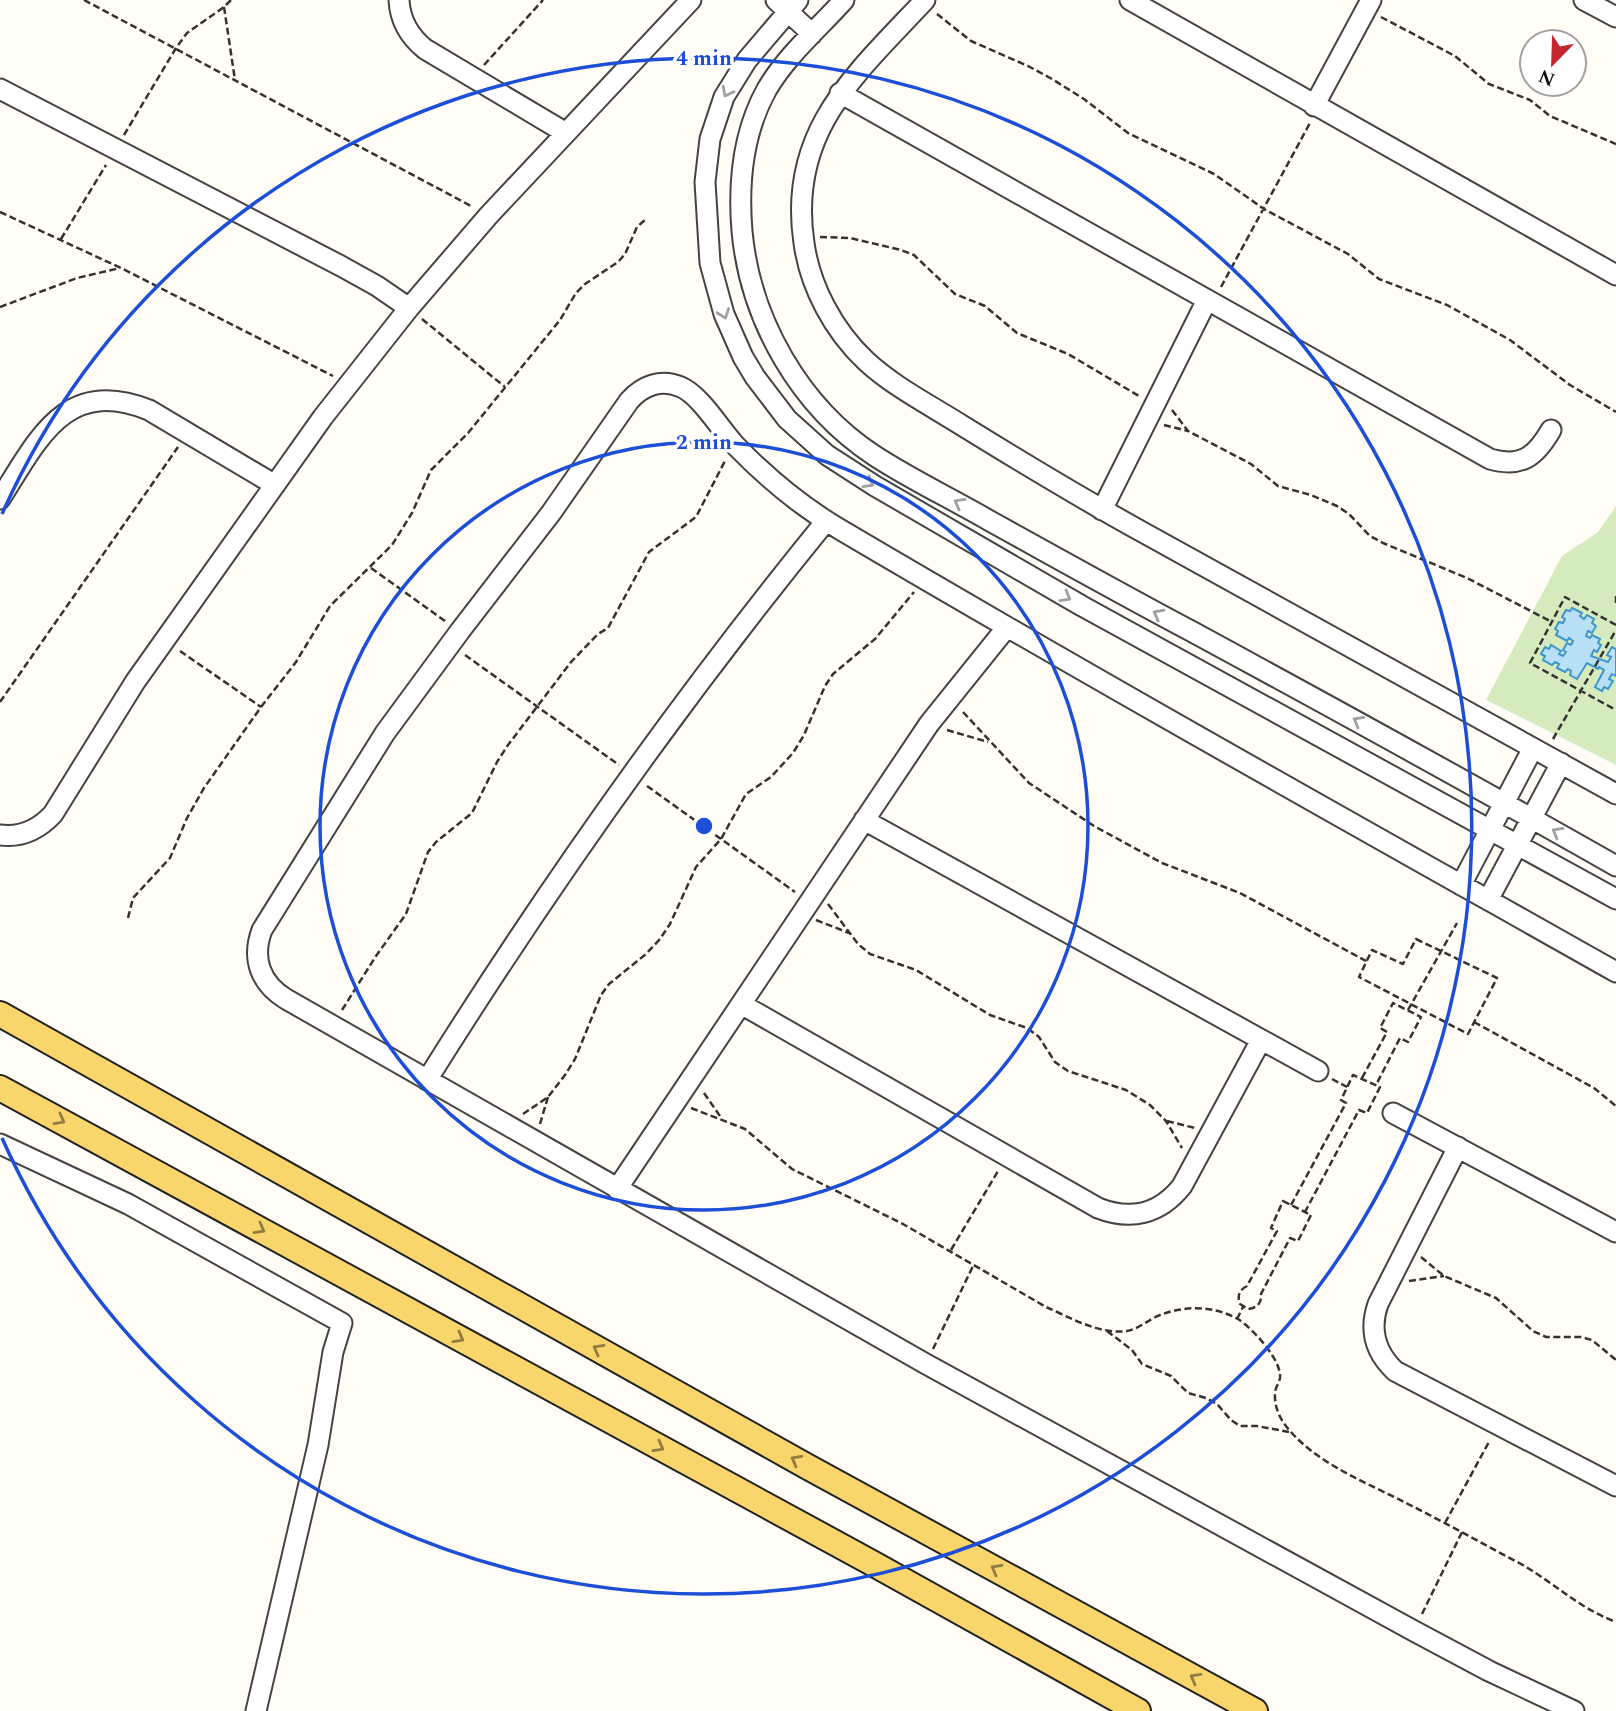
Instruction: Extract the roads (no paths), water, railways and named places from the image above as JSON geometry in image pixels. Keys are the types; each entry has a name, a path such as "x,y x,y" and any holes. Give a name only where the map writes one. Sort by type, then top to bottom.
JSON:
{"main road":[{"path":"0,1014 808,1467 1255,1711"},
{"path":"0,1088 1139,1711"}],"street":[{"path":"399,0 405,25 417,42 566,133"},
{"path":"0,835 29,832 46,822 53,814 135,682 323,416 409,308 489,215 691,0"},
{"path":"1130,0 1616,275"},
{"path":"1584,0 1616,17"},
{"path":"923,2 840,93 820,127 807,164 802,204 803,237 809,267 826,308 850,345 866,361 901,387 1102,510 1616,794"},
{"path":"836,3 783,65 754,117 743,166 741,216 747,265 761,314 785,361 816,404 834,423 876,456 1093,579 1504,802 1616,866"},
{"path":"812,34 788,4 724,97 710,139 705,182 710,263 724,314 743,357 787,419 827,455 857,476 1082,606 1616,899"},
{"path":"1316,107 1368,5"},
{"path":"0,89 341,266 409,308"},
{"path":"840,93 1490,459 1507,462 1524,459 1540,449 1551,430"},
{"path":"1102,510 1210,301"},
{"path":"1574,1711 1489,1671 1414,1631 926,1364 277,994 260,969 257,950 262,930 385,733 551,513 629,401 641,389 666,383 689,391 734,444 777,485 826,521 1101,683 1616,972"},
{"path":"0,499 44,431 54,421 80,405 107,400 135,404 275,485"},
{"path":"427,1080 519,935 616,793 719,655 826,521"},
{"path":"617,1188 929,724 1007,627"},
{"path":"1461,885 1504,802 1546,755"},
{"path":"1488,900 1532,818 1546,755"},
{"path":"864,820 1318,1071"},
{"path":"740,1004 1098,1208 1121,1215 1143,1214 1165,1204 1182,1186 1261,1040"},
{"path":"1393,1112 1616,1232"},
{"path":"0,1144 128,1204 342,1323 333,1352 318,1445 256,1711"},
{"path":"1458,1147 1374,1314 1377,1348 1388,1364 1404,1376 1616,1486"}],"water":[{"path":"1572,608 1582,613 1580,616 1584,619 1587,615 1594,619 1592,623 1596,626 1592,633 1588,631 1586,636 1590,638 1592,635 1600,639 1598,643 1601,645 1591,656 1608,662 1611,657 1607,655 1612,647 1616,649 1616,676 1612,674 1609,679 1613,681 1608,689 1604,687 1602,691 1595,687 1604,670 1599,667 1598,669 1587,663 1577,679 1570,675 1571,671 1568,669 1565,672 1557,668 1559,664 1555,662 1552,665 1543,660 1545,656 1541,654 1545,647 1549,649 1551,645 1561,651 1559,654 1563,656 1567,643 1571,645 1573,641 1556,635 1558,631 1555,629 1559,622 1563,623 1565,619 1562,617 1566,610 1570,611"}]}
